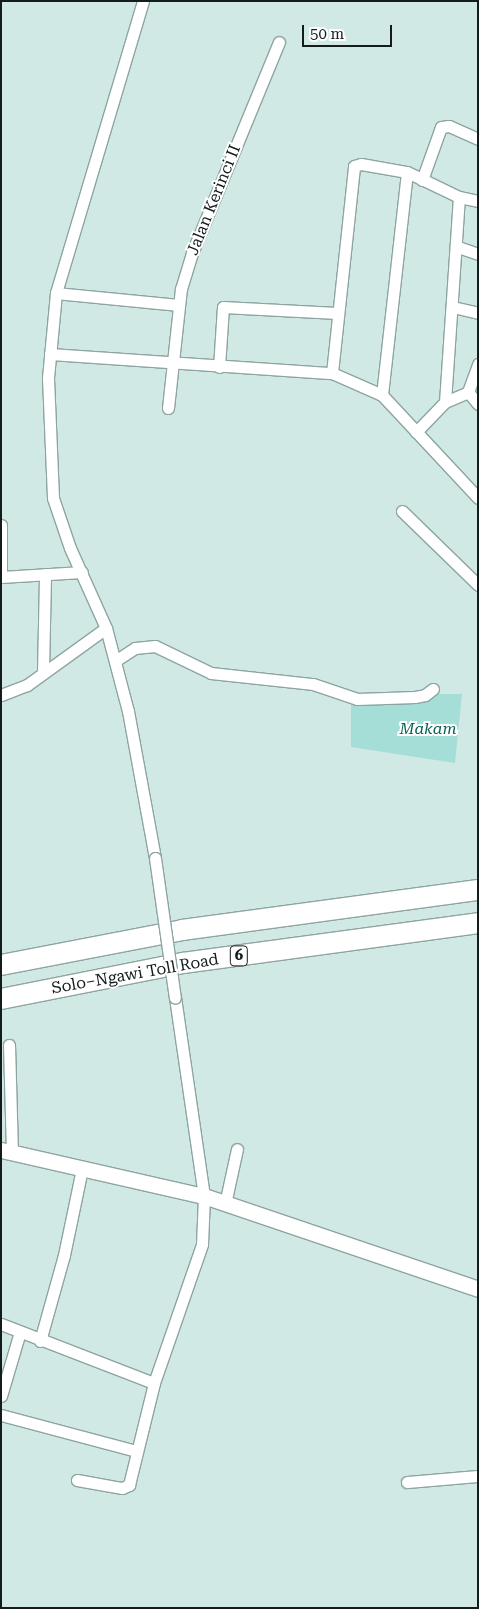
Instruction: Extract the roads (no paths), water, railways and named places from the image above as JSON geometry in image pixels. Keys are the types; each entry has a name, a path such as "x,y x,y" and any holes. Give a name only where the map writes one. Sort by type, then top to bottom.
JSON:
{"highway":[{"name":"Solo–Ngawi Toll Road","path":"1,965 182,930 478,890"},
{"name":"Solo–Ngawi Toll Road","path":"1,999 183,963 478,923"}],"street":[{"path":"77,1480 122,1488 129,1485 154,1383 202,1244 204,1196 155,858 128,710 106,628 70,548 53,498 51,472 50,354 56,293 143,1"},
{"name":"Jalan Kerinci II","path":"168,408 178,304 192,254 279,42"},
{"path":"422,180 442,127 449,126 478,139"},
{"path":"332,373 354,166 361,164 407,172 459,197 478,201"},
{"path":"382,395 407,172"},
{"path":"445,402 458,247 459,197"},
{"path":"458,247 478,254"},
{"path":"56,293 178,304"},
{"path":"219,367 223,307 337,312"},
{"path":"453,307 478,313"},
{"path":"50,354 172,365 332,373 382,395 478,498"},
{"path":"416,432 445,402 468,392 478,364"},
{"path":"468,392 478,404"},
{"path":"402,511 478,585"},
{"path":"1,525 1,576 82,572"},
{"path":"43,672 45,574"},
{"path":"1,695 27,685 106,628"},
{"path":"115,661 135,648 155,646 210,673 314,684 358,699 415,697 424,695 432,689"},
{"path":"9,1045 6,1151 204,1196 478,1289"},
{"path":"225,1204 237,1150"},
{"path":"40,1341 64,1255 82,1169"},
{"path":"1,1324 40,1341 154,1383"},
{"path":"1,1396 20,1332"},
{"path":"1,1415 136,1451"},
{"path":"407,1482 478,1476"}],"park label":[{"name":"Makam","path":"428,729"}]}
